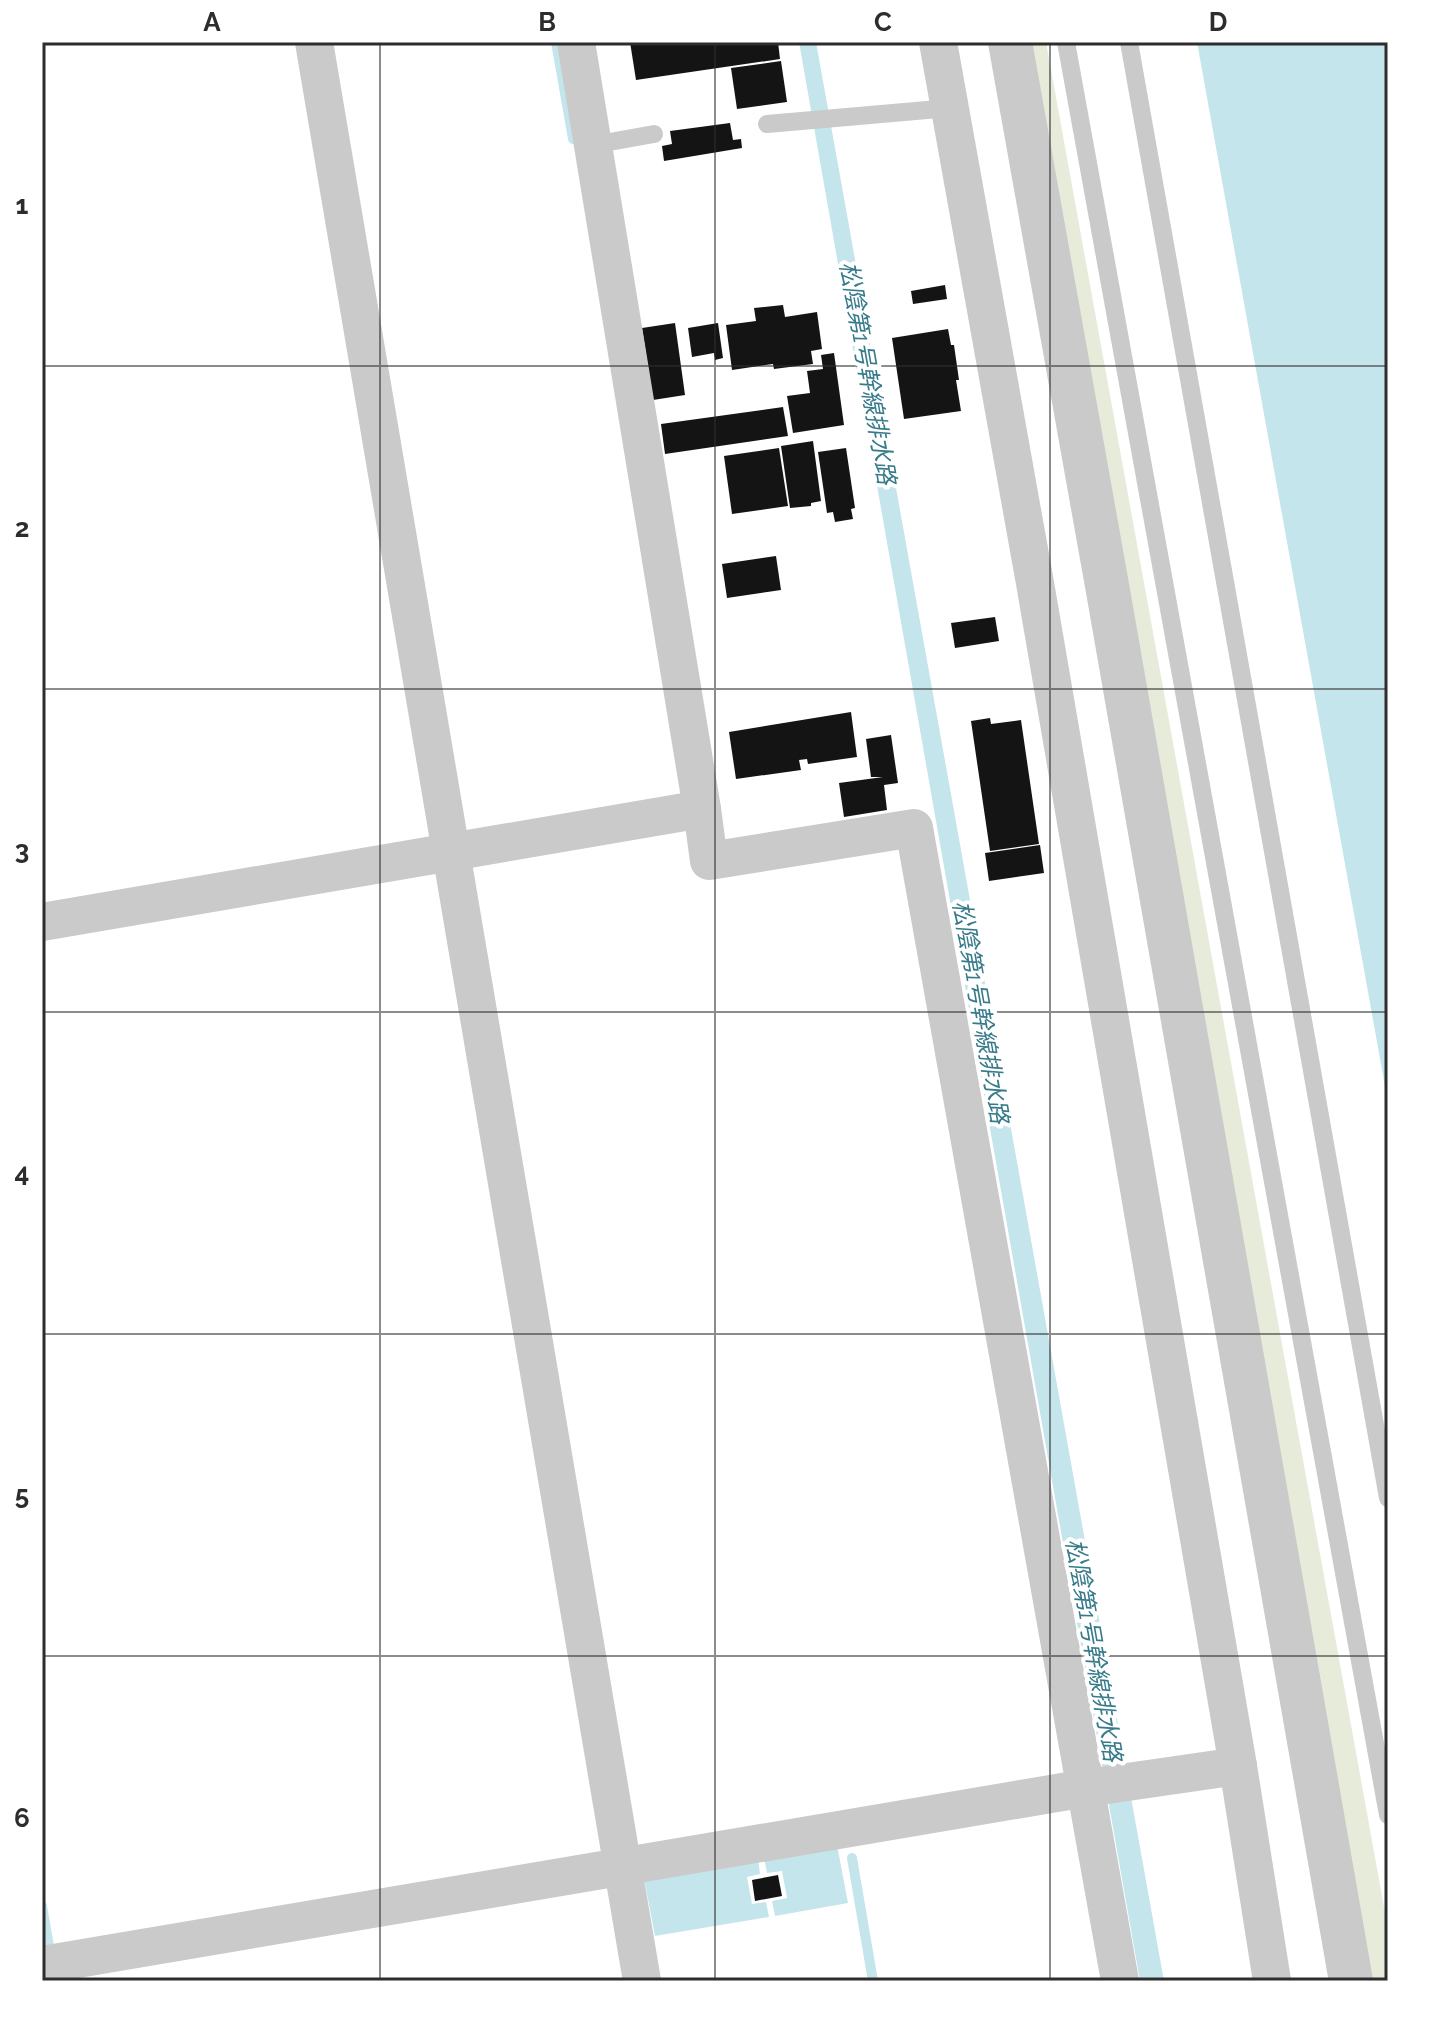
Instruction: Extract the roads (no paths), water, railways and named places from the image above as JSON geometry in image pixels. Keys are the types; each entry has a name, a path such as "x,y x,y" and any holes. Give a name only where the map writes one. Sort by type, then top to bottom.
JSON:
{"street":[{"path":"314,42 642,1981"},
{"path":"576,42 709,861 914,828 1120,1981"},
{"path":"938,42 1038,598 1272,1981"},
{"path":"1010,42 1351,1981"},
{"path":"42,922 702,809"},
{"path":"42,1965 1086,1788 1238,1766"}],"lane":[{"path":"1066,42 1388,1815"},
{"path":"1129,42 1388,1498"},
{"path":"767,124 950,108"},
{"path":"593,145 654,134"}],"water":[{"name":"松陰第1号幹線排水路","path":"799,42 816,42 1164,1981 1140,1981"},
{"path":"1197,42 1388,42 1388,1103"},
{"path":"837,1845 848,1903 775,1916 772,1901 787,1898 782,1871 767,1873 764,1857"},
{"path":"758,1858 760,1874 747,1877 752,1904 766,1902 769,1917 655,1936 644,1878"}],"waterway":[{"path":"556,42 573,139"},
{"path":"852,1858 873,1981"},
{"path":"42,1906 50,1952"}]}
